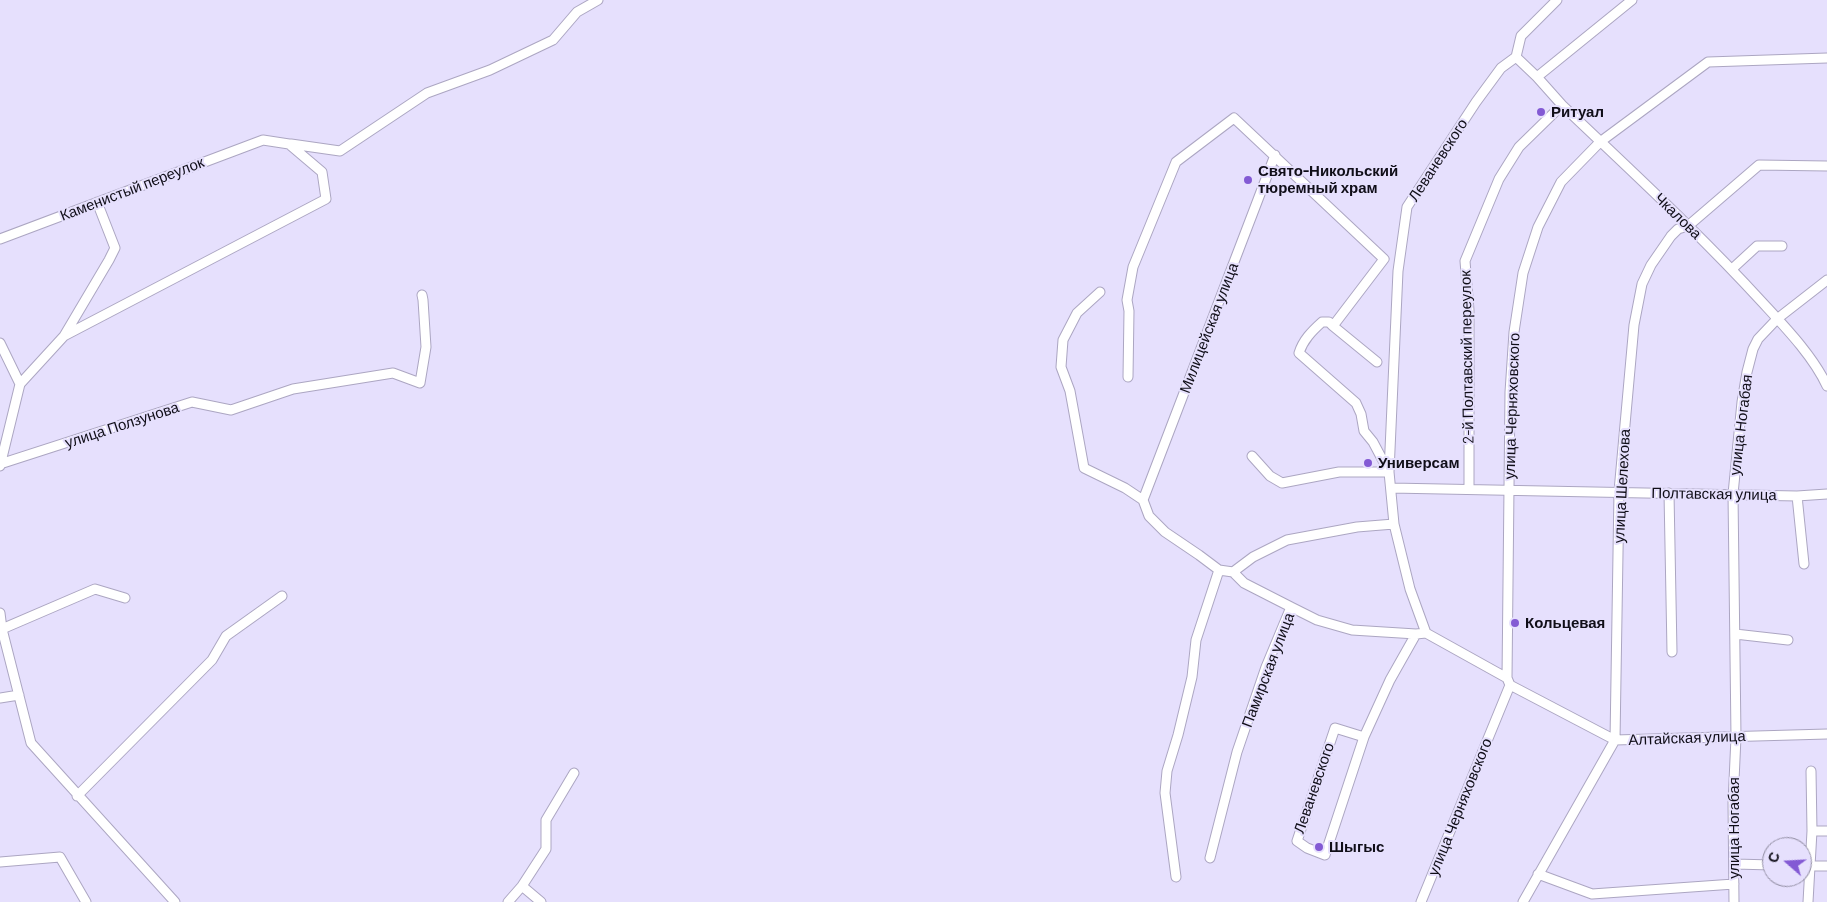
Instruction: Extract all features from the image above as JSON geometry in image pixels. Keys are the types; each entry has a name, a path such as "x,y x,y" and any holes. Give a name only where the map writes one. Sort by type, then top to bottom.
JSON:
{"street":[{"path":"289,144 340,151 426,93 490,70 553,40 577,12 598,0"},
{"path":"1516,57 1521,36 1557,0"},
{"path":"1537,77 1632,0"},
{"name":"Чкалова","path":"1516,57 1562,105 1732,269 1820,371 1827,386"},
{"name":"Леваневского","path":"1364,736 1334,728 1296,841 1306,848 1325,855 1364,736 1390,680 1421,634 1394,524 1389,472 1398,271 1407,207 1476,102 1501,68 1516,57"},
{"name":"улица Черняховского","path":"1421,902 1509,682 1511,374 1514,332 1523,273 1538,227 1560,182 1600,142 1708,62 1827,58"},
{"name":"2-й Полтавский переулок","path":"1469,489 1469,310 1465,261 1499,179 1519,147 1562,105"},
{"path":"1128,377 1130,311 1127,300 1132,266 1176,162 1234,118 1384,259 1333,326 1377,362"},
{"name":"Каменистый переулок","path":"0,239 264,140 289,144"},
{"path":"64,336 326,199 322,172 289,144"},
{"name":"Милицейская улица","path":"1143,500 1275,156"},
{"name":"улица Шелехова","path":"1523,902 1615,740 1619,491 1634,325 1642,284 1651,265 1671,236 1678,229 1688,226 1759,165 1827,166"},
{"path":"0,342 20,384 64,336 115,248 97,202"},
{"path":"1732,269 1757,246 1782,246"},
{"name":"улица Ногабая","path":"1734,902 1733,803 1736,737 1733,494 1742,402 1753,348 1758,339 1777,319 1827,280"},
{"path":"1100,292 1077,313 1063,340 1061,367 1070,391 1084,468 1125,488 1143,500 1149,516 1165,532 1199,554 1219,570 1233,572 1244,583 1291,607"},
{"name":"улица Ползунова","path":"20,384 2,450 0,465 192,402 231,410 293,389 393,373 420,383 426,347 422,295"},
{"name":"Леваневского","path":"1333,326 1329,322 1322,322 1311,332 1299,353 1356,403 1361,414 1364,431 1373,442 1389,472"},
{"path":"1252,456 1270,476 1282,483 1339,472 1389,472"},
{"name":"Полтавская улица","path":"1391,488 1797,496 1827,494"},
{"path":"1669,493 1672,652"},
{"path":"1797,496 1804,564"},
{"path":"1233,572 1253,556 1287,540 1357,527 1394,524"},
{"path":"1176,877 1165,793 1167,770 1190,685 1196,640 1219,570"},
{"path":"2,629 95,589 125,598"},
{"path":"77,796 212,660 226,636 282,596"},
{"name":"Памирская улица","path":"1210,858 1237,752 1266,667 1291,607 1317,620 1352,630 1421,634"},
{"path":"0,613 2,629 31,743 175,902"},
{"name":"Алтайская улица","path":"1421,634 1615,740 1827,734"},
{"path":"1734,634 1788,640"},
{"path":"0,698 18,695"},
{"path":"1811,771 1811,837"},
{"path":"508,902 522,886 546,849 546,820 574,773"},
{"path":"1812,831 1827,831"},
{"path":"0,862 60,857 86,902"},
{"path":"1735,864 1762,865"},
{"path":"1812,866 1827,866"},
{"path":"1538,874 1592,894 1734,884"},
{"path":"522,886 542,902"},
{"path":"1807,887 1808,902"}],"place":[{"name":"Ритуал","path":"1541,112"},
{"name":"Свято-Никольский тюремный храм","path":"1248,180"},
{"name":"Универсам","path":"1368,463"},
{"name":"Кольцевая","path":"1515,623"},
{"name":"Шыгыс","path":"1319,847"}]}
